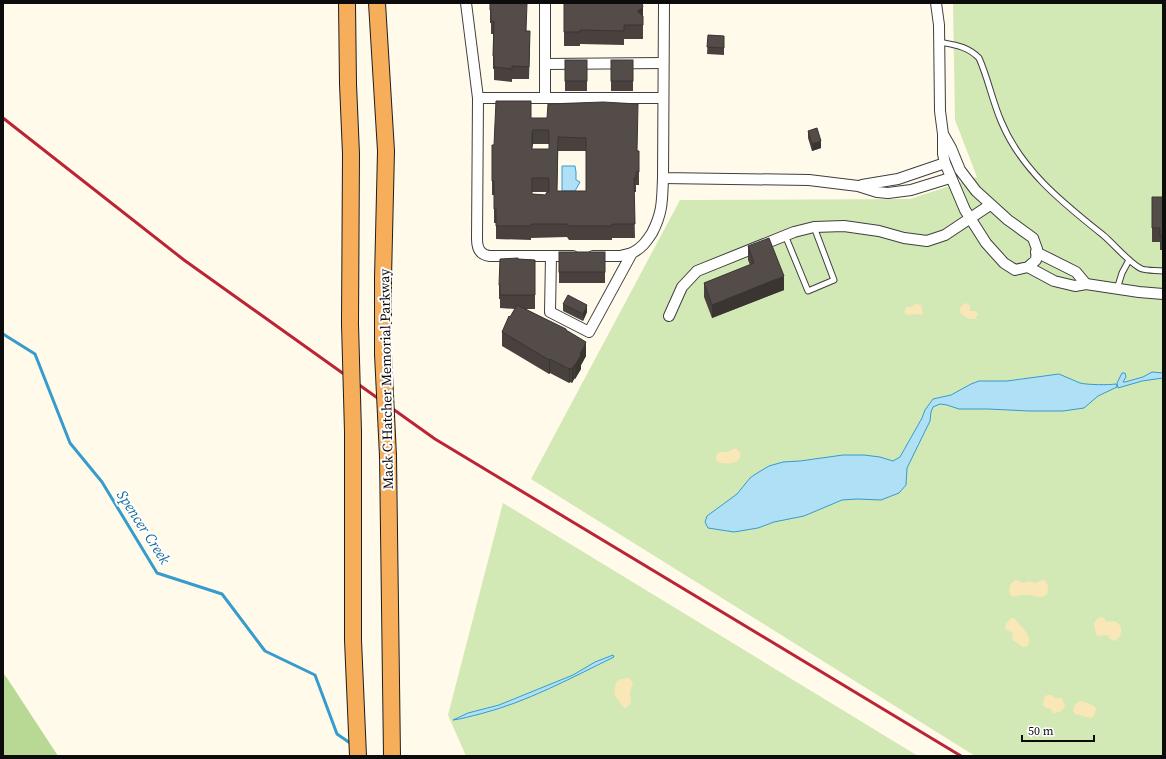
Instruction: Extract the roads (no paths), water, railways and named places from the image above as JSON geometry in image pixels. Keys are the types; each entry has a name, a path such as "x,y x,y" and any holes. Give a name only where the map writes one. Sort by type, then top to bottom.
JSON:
{"highway":[{"path":"347,3 351,154 350,324 353,432 353,640 358,756"},
{"name":"Mack C Hatcher Memorial Parkway","path":"377,3 386,151 383,262 383,354 388,456 392,756"}],"street":[{"path":"466,3 478,98 477,239 478,249 483,254 490,256 613,256 632,253 644,245 658,221 662,206 664,3"},
{"path":"545,3 545,98"},
{"path":"936,3 939,25 940,111 943,134 942,149 950,178 965,210 986,243 1004,263 1015,270 1028,267 1036,260 1033,238 990,205 976,191 960,170 951,148 943,134"},
{"path":"939,25 943,3"},
{"path":"545,64 663,63"},
{"path":"478,98 663,98"},
{"path":"858,186 898,179 945,163"},
{"path":"663,178 797,179 858,186 877,192 888,193 899,192 950,178"},
{"path":"669,316 682,287 697,271 785,235 814,227 844,226 887,232 915,240 927,241 940,238 990,205"},
{"path":"1036,252 1076,272 1086,284"},
{"path":"551,256 550,312 589,332 632,253"},
{"path":"1028,267 1054,281 1074,286 1086,284 1163,294"}],"lane":[{"path":"939,42 960,46 972,51 979,58 1001,122 1015,147 1027,165 1059,200 1112,242 1134,264 1142,269 1163,271"},
{"path":"785,235 808,291 834,280 814,227"},
{"path":"1116,288 1129,260"}],"water":[{"path":"562,166 575,166 576,180 580,182 575,191 562,191"},
{"path":"1152,372 1163,373 1163,378 1142,381 1118,388 1117,383 1122,373 1125,373 1126,377 1123,382 1125,382 1143,377"},
{"path":"1059,374 1080,383 1098,385 1116,384 1117,387 1098,396 1084,408 1063,411 959,409 940,404 933,407 930,421 907,468 906,485 899,493 881,500 842,500 804,516 774,522 758,528 734,532 708,528 705,522 707,516 737,494 750,478 769,466 783,462 843,455 864,455 880,457 893,461 900,457 925,410 933,399 951,395 979,381 1007,381"},
{"path":"613,655 614,657 515,703 453,720 468,713 499,705 573,675 595,662"}],"waterway":[{"name":"Spencer Creek","path":"3,334 35,354 70,443 102,482 157,573 222,594 265,651 315,675 337,734 353,745"}],"railway":[{"path":"3,118 184,260 435,439 961,756"}]}
